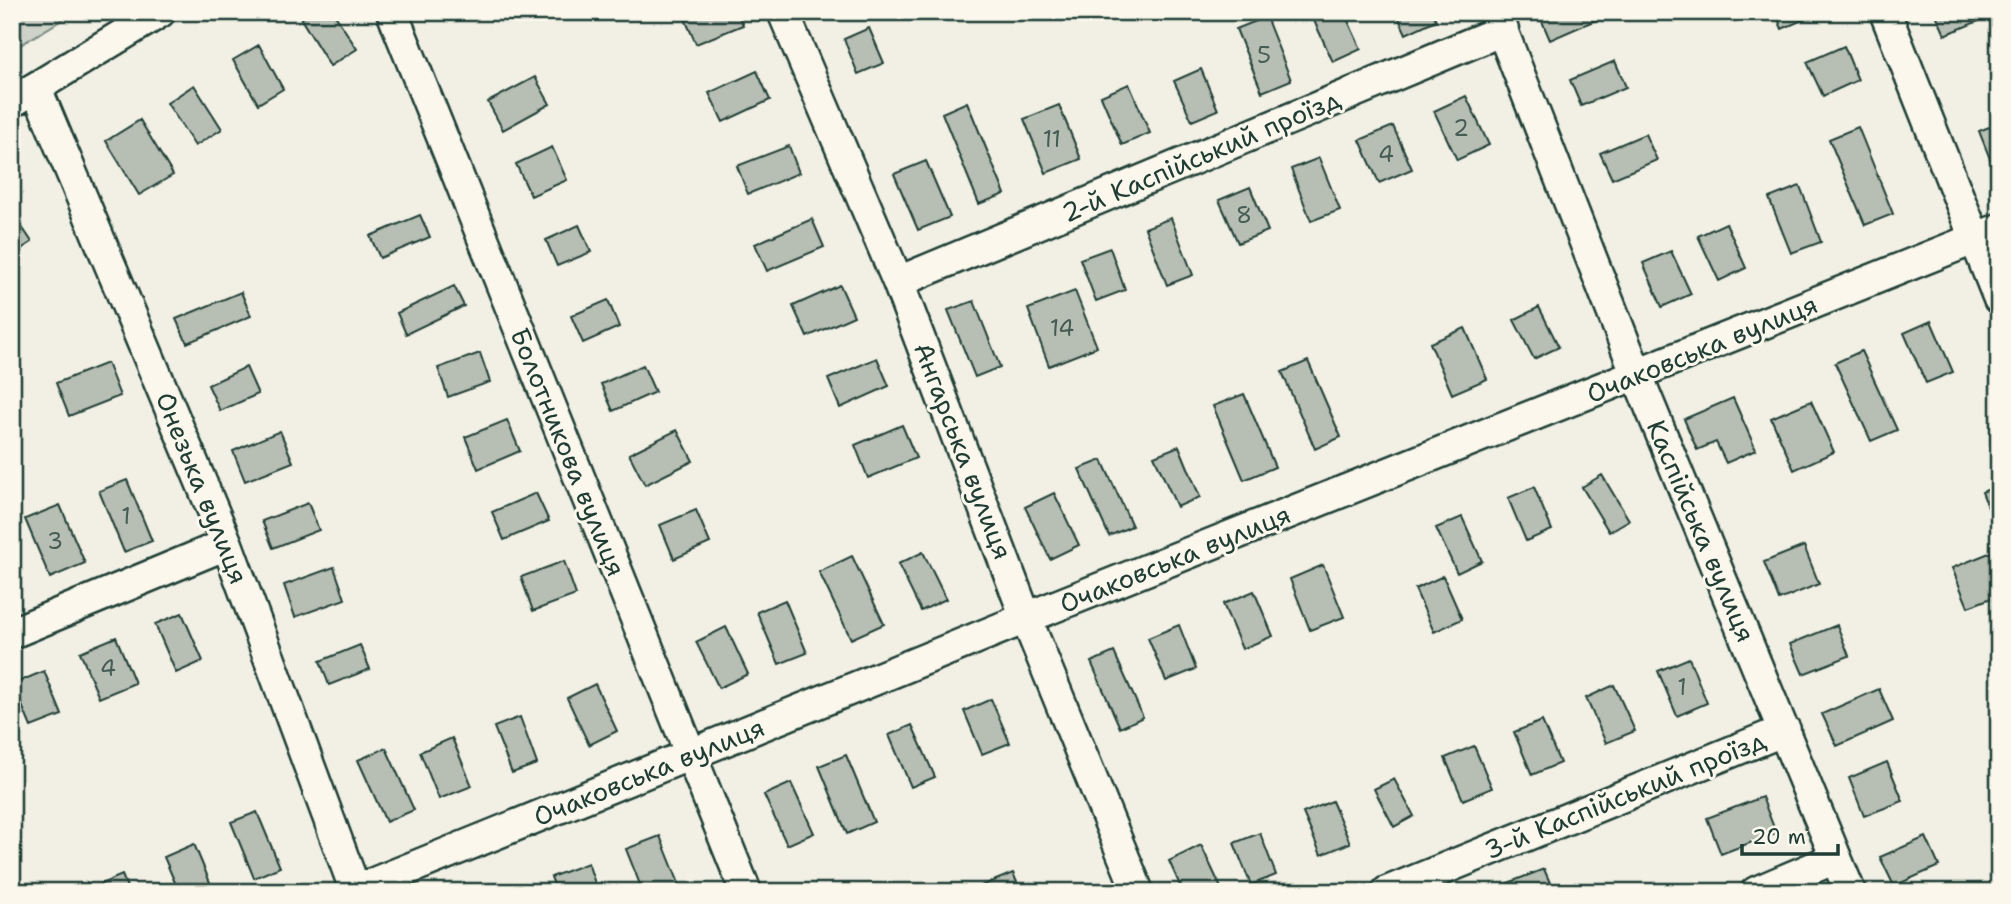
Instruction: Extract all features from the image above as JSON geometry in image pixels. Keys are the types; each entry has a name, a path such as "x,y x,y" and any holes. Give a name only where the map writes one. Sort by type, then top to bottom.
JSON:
{"street":[{"path":"24,95 160,12"},
{"name":"Болотникова вулиця","path":"392,12 746,892"},
{"name":"Ангарська вулиця","path":"783,12 898,282 1026,618 1138,892"},
{"path":"1885,12 1987,234 1999,299"},
{"name":"2-й Каспійський проїзд","path":"898,282 1499,21"},
{"name":"Каспійська вулиця","path":"1499,21 1637,375 1850,892"},
{"name":"Онезька вулиця","path":"24,95 227,544 355,891"},
{"name":"Очаковська вулиця","path":"355,891 1026,618 1987,234"},
{"path":"12,634 227,544"},
{"name":"3-й Каспійський проїзд","path":"1387,892 1785,730"},
{"path":"1756,892 1836,858"}],"shaded area":[{"path":"12,12 75,12 12,50"}],"building":[{"path":"312,12 333,12 357,49 330,66 301,19"},
{"path":"700,12 737,12 743,25 696,44 685,19"},
{"path":"1310,12 1344,12 1361,49 1333,62"},
{"path":"1396,12 1432,12 1436,20 1406,34"},
{"path":"1538,12 1595,12 1598,19 1550,40"},
{"path":"1775,12 1821,12 1782,29"},
{"path":"1935,12 1997,12 1998,13 1945,35"},
{"path":"1266,17 1291,80 1262,92 1236,29"},
{"path":"869,28 884,63 858,74 844,39"},
{"path":"259,45 283,89 258,104 233,60"},
{"path":"1844,46 1858,80 1823,96 1807,62"},
{"path":"1615,61 1626,87 1581,106 1570,80"},
{"path":"1201,69 1218,110 1192,121 1174,81"},
{"path":"757,71 770,100 723,122 709,93"},
{"path":"535,77 550,104 503,130 488,102"},
{"path":"1129,84 1150,133 1122,145 1101,96"},
{"path":"194,85 222,129 195,146 167,103"},
{"path":"1466,96 1489,145 1457,160 1434,111"},
{"path":"967,102 1005,194 979,204 942,113"},
{"path":"1059,105 1081,159 1046,173 1024,119"},
{"path":"140,120 173,175 139,195 106,141"},
{"path":"1999,123 1999,173 1996,174 1979,131"},
{"path":"1393,126 1412,169 1379,183 1360,140"},
{"path":"1858,127 1893,214 1865,225 1829,139"},
{"path":"1645,134 1657,160 1612,179 1600,153"},
{"path":"789,146 799,173 748,194 737,166"},
{"path":"552,147 567,180 531,196 516,164"},
{"path":"1319,158 1340,210 1311,221 1291,169"},
{"path":"926,161 950,217 918,230 894,174"},
{"path":"1800,186 1821,242 1791,253 1769,198"},
{"path":"1250,187 1268,231 1238,243 1219,200"},
{"path":"12,212 32,242 12,255"},
{"path":"420,215 430,237 380,258 370,236"},
{"path":"1171,218 1193,275 1167,285 1145,228"},
{"path":"812,219 824,247 767,271 755,244"},
{"path":"1726,223 1746,268 1719,281 1698,236"},
{"path":"579,225 591,252 557,266 546,240"},
{"path":"1110,248 1125,290 1096,301 1080,259"},
{"path":"1671,251 1691,294 1662,307 1643,263"},
{"path":"840,285 854,316 807,337 793,306"},
{"path":"454,286 464,306 406,334 397,313"},
{"path":"1075,291 1097,347 1049,366 1028,309"},
{"path":"241,292 251,316 187,343 176,319"},
{"path":"608,300 619,327 583,343 571,316"},
{"path":"974,301 1000,367 975,377 948,310"},
{"path":"1539,307 1559,347 1534,359 1514,320"},
{"path":"1931,321 1953,372 1926,383 1904,333"},
{"path":"1465,328 1487,379 1452,394 1430,343"},
{"path":"1861,351 1897,430 1871,441 1835,363"},
{"path":"480,353 490,382 448,397 438,368"},
{"path":"877,358 889,386 840,408 828,379"},
{"path":"1308,361 1341,437 1315,449 1282,372"},
{"path":"107,363 120,396 69,416 56,383"},
{"path":"643,365 655,392 613,411 601,384"},
{"path":"246,367 258,394 220,411 208,385"},
{"path":"1244,394 1275,467 1244,480 1213,406"},
{"path":"1733,398 1756,450 1726,463 1716,442 1697,450 1684,419"},
{"path":"1811,401 1834,452 1794,470 1771,418"},
{"path":"507,420 520,451 478,469 465,437"},
{"path":"902,425 916,458 868,478 855,445"},
{"path":"677,430 693,461 645,485 629,454"},
{"path":"280,431 293,462 245,481 233,451"},
{"path":"1179,446 1200,497 1177,507 1154,456"},
{"path":"1102,460 1132,526 1109,536 1079,469"},
{"path":"1602,475 1629,520 1609,532 1582,487"},
{"path":"127,480 152,541 124,552 99,491"},
{"path":"1999,485 1999,512 1991,515 1982,492"},
{"path":"1534,487 1552,530 1526,541 1508,498"},
{"path":"536,493 549,521 504,540 492,512"},
{"path":"1054,493 1079,545 1050,559 1025,507"},
{"path":"308,503 319,530 273,548 262,521"},
{"path":"60,505 85,563 50,578 25,519"},
{"path":"696,510 710,543 674,559 660,525"},
{"path":"1462,517 1482,561 1457,573 1436,528"},
{"path":"1804,546 1819,584 1779,600 1764,562"},
{"path":"1999,549 1999,595 1968,607 1952,568"},
{"path":"923,552 946,599 921,611 898,564"},
{"path":"852,556 884,624 851,639 819,572"},
{"path":"564,561 576,595 533,611 521,577"},
{"path":"1323,565 1344,617 1310,630 1290,579"},
{"path":"334,567 345,599 295,617 284,585"},
{"path":"1443,576 1462,619 1434,632 1415,589"},
{"path":"1254,591 1273,636 1242,649 1223,604"},
{"path":"785,600 807,653 779,664 757,612"},
{"path":"182,613 203,661 176,673 155,624"},
{"path":"1179,625 1196,669 1166,681 1148,638"},
{"path":"1837,625 1849,656 1803,674 1790,644"},
{"path":"726,627 748,674 719,688 696,642"},
{"path":"116,637 135,683 99,698 80,652"},
{"path":"360,645 370,669 329,685 320,661"},
{"path":"1114,652 1143,717 1120,728 1091,662"},
{"path":"1689,658 1707,703 1677,716 1658,671"},
{"path":"44,671 62,715 31,727 13,684"},
{"path":"595,684 617,731 589,745 567,698"},
{"path":"1614,685 1635,731 1606,743 1586,698"},
{"path":"1879,689 1893,721 1837,746 1822,714"},
{"path":"991,699 1010,743 982,754 964,711"},
{"path":"520,717 537,764 512,773 494,727"},
{"path":"1542,721 1560,763 1532,775 1514,732"},
{"path":"912,725 935,777 911,787 889,735"},
{"path":"452,738 472,786 439,799 420,752"},
{"path":"1474,746 1492,788 1463,800 1445,758"},
{"path":"386,748 414,810 386,822 358,760"},
{"path":"846,755 874,822 847,834 819,766"},
{"path":"1887,762 1903,801 1864,816 1849,778"},
{"path":"1394,779 1414,816 1394,827 1374,789"},
{"path":"791,783 814,833 787,845 764,795"},
{"path":"1762,797 1776,833 1721,854 1707,818"},
{"path":"1332,801 1350,843 1321,855 1303,813"},
{"path":"257,812 280,867 254,878 231,822"},
{"path":"1260,833 1276,875 1251,885 1234,843"},
{"path":"660,836 681,892 643,892 626,849"},
{"path":"1926,837 1939,866 1894,886 1880,857"},
{"path":"194,844 214,892 179,892 164,857"},
{"path":"1201,845 1223,892 1183,892 1169,861"},
{"path":"588,863 598,892 557,892 551,877"},
{"path":"1544,869 1554,892 1502,892 1500,886"},
{"path":"1013,873 1021,892 984,892 981,886"},
{"path":"122,875 129,892 96,892 94,887"}]}
